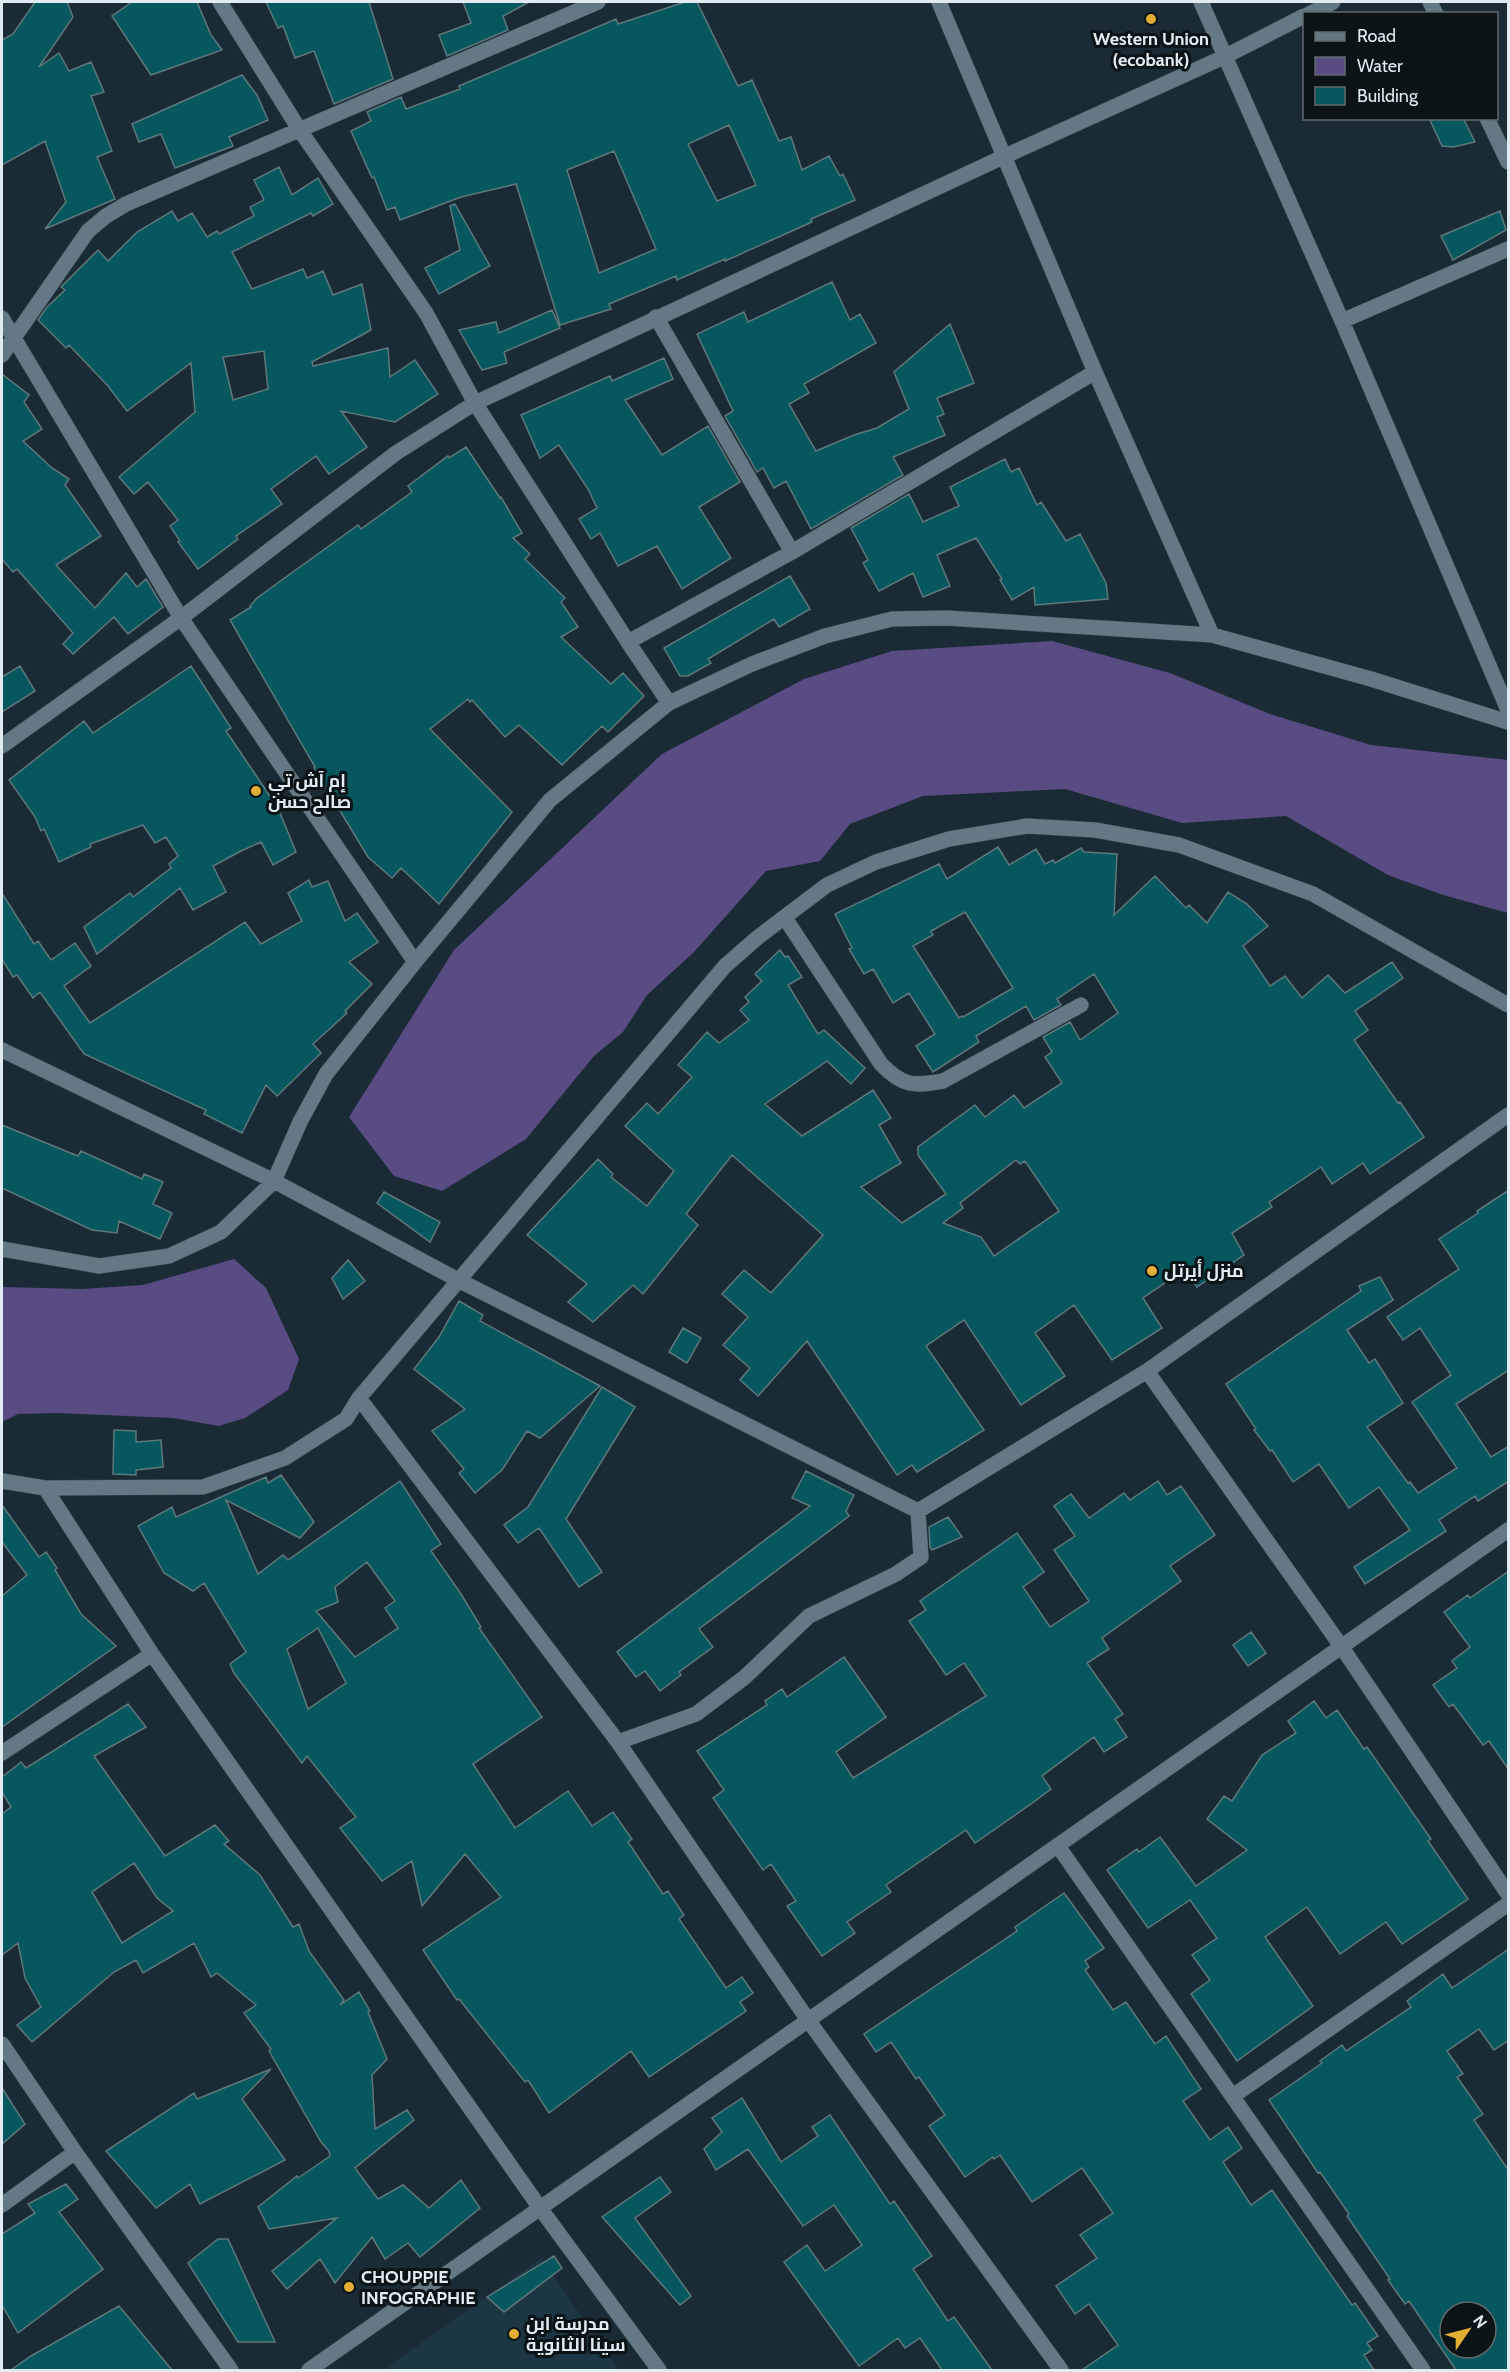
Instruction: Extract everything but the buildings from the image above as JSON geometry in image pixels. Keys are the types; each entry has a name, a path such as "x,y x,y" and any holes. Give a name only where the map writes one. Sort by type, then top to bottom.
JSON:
{"street":[{"path":"220,2 299,129 426,313 475,403 669,703"},
{"path":"2,356 88,231 106,216 126,204 598,2"},
{"path":"939,2 1095,372 1212,635"},
{"path":"1201,2 1342,321 1509,710"},
{"path":"1313,12 1333,2"},
{"path":"2,746 181,618 396,453 475,403 656,317 1224,57 1303,17"},
{"path":"1488,120 1509,162"},
{"path":"1342,321 1509,249"},
{"path":"656,317 792,552"},
{"path":"2,318 181,618 415,962"},
{"path":"628,642 792,552 1095,372"},
{"path":"2,1249 99,1266 169,1256 221,1232 274,1181 300,1122 326,1074 415,962 550,800 669,703 752,664 825,636 892,619 947,618 1212,635 1371,679 1509,722"},
{"path":"2,1481 45,1488 203,1487 285,1458 346,1419 359,1398 725,966 757,938 827,885 876,862 949,839 1027,826 1095,830 1179,845 1313,894 1508,1004"},
{"path":"784,918 881,1064 893,1077 907,1084 922,1085 943,1081 1081,1005"},
{"path":"2,1050 274,1181 458,1280 918,1511"},
{"path":"918,1511 1147,1371 1509,1115"},
{"path":"1147,1371 1341,1646 1509,1894"},
{"path":"359,1398 618,1742 808,2020 1061,2370"},
{"path":"45,1488 152,1654 540,2208 659,2370"},
{"path":"618,1742 696,1714 745,1677 809,1616 896,1574 921,1557 918,1511"},
{"path":"309,2370 1509,1530"},
{"path":"2,1753 152,1654"},
{"path":"1058,1846 1423,2370"},
{"path":"1233,2096 1509,1904"},
{"path":"2,2044 75,2152 231,2370"},
{"path":"2,2205 75,2152"}],"shaded area":[{"name":"مدرسة ابن سينا الثانوية","path":"541,2258 619,2370 383,2370"}],"water":[{"path":"1052,641 1170,673 1270,714 1371,745 1508,760 1508,913 1443,895 1388,875 1286,816 1182,823 1065,789 923,796 850,824 820,861 766,871 694,952 647,995 623,1032 594,1056 526,1139 442,1191 394,1176 349,1117 454,950 662,754 804,679 892,651"},
{"path":"234,1259 266,1288 299,1359 288,1390 245,1418 219,1426 173,1418 57,1413 18,1414 2,1422 2,1287 82,1289 143,1285"}],"place":[{"name":"Western Union (ecobank)","path":"1151,19"},
{"name":"إم آش تي صالح حسن","path":"256,791"},
{"name":"منزل أيرتل","path":"1152,1271"},
{"name":"CHOUPPIE INFOGRAPHIE","path":"349,2287"},
{"name":"مدرسة ابن سينا الثانوية","path":"514,2334"}]}
